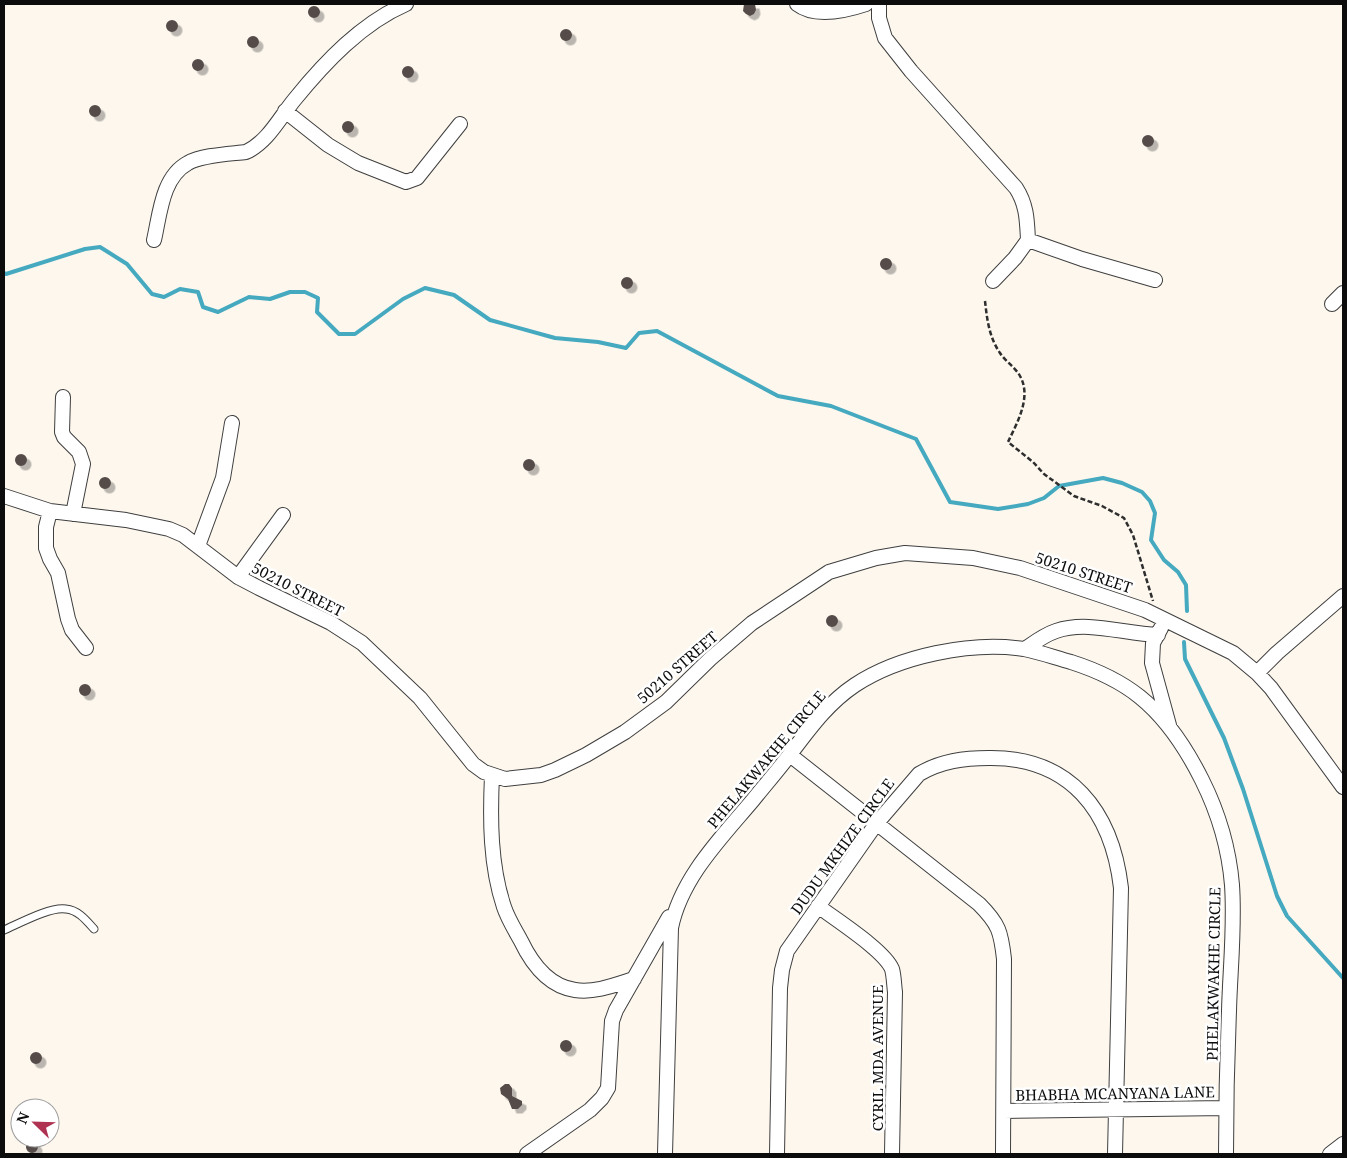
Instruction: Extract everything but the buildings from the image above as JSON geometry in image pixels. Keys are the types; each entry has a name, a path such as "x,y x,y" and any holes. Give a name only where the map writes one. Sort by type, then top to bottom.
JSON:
{"street":[{"path":"154,240 165,192 177,172 188,163 198,159 251,150 265,139 310,80 360,32 381,16 406,4"},
{"path":"797,4 815,12 845,9 866,4"},
{"path":"879,4 879,18 885,38 1022,197 1026,209 1028,240 1015,258 993,281"},
{"path":"285,111 328,145 358,164 406,182 417,178 460,124"},
{"path":"1028,240 1082,259 1156,280"},
{"path":"1332,304 1343,293"},
{"path":"63,397 62,432 64,437 79,452 83,464 73,514"},
{"path":"198,546 223,478 232,423"},
{"name":"50210 STREET","path":"4,496 50,511 126,520 169,529 183,535 238,576 331,624 362,643 420,698 473,764 492,775 505,779 541,774 586,755 625,732 666,702 752,623 789,597 830,572 876,558 905,553 973,558 1020,568 1144,610 1233,653 1270,688 1343,787"},
{"path":"50,511 46,528 46,548 60,579 72,630 86,648"},
{"path":"238,576 283,515"},
{"path":"1257,674 1277,653 1343,596"},
{"path":"1162,618 1152,651 1152,663 1171,730"},
{"path":"1026,650 1041,638 1056,631 1075,628 1158,634"},
{"name":"PHELAKWAKHE CIRCLE","path":"665,1154 671,928 678,902 687,884 710,852 790,755 809,729 840,696 872,675 924,656 977,648 1026,650 1086,667 1106,675 1140,698 1171,730 1193,763 1213,804 1230,863 1233,899 1226,1154"},
{"path":"790,755 980,904 998,926 1002,938 1004,959 1003,1154"},
{"name":"DUDU MKHIZE CIRCLE","path":"777,1154 780,988 787,952 876,824 910,782 919,774 945,762 968,758 998,758 1027,761 1062,776 1093,806 1102,821 1113,847 1119,867 1121,888 1120,1000 1115,1154"},
{"path":"492,775 492,830 497,881 504,909 527,954 538,970 550,980 573,990 600,989 634,979"},
{"path":"527,1154 590,1110 602,1098 608,1088 612,1021 616,1010 678,902"},
{"name":"CYRIL MDA AVENUE","path":"818,906 878,952 887,961 892,971 895,992 892,1154"},
{"name":"BHABHA MCANYANA LANE","path":"1004,1111 1226,1108"},
{"path":"1330,1154 1343,1144"}],"lane":[{"path":"4,930 30,918 59,909 75,912 94,929"}],"path":[{"path":"985,301 988,328 1000,353 1021,376 1024,393 1023,408 1008,442 1033,462 1044,474 1074,496 1102,506 1124,518 1133,535 1162,618"}],"waterway":[{"path":"4,273 6,274 85,249 100,247 127,264 152,294 164,297 180,289 198,292 203,307 218,312 249,297 270,299 290,292 305,292 318,298 317,312 339,334 355,334 403,299 425,288 454,295 490,320 555,338 598,342 626,348 639,333 657,331 778,396 831,406 916,439 950,502 998,509 1028,504 1044,498 1059,486 1103,478 1122,483 1142,492 1150,501 1155,513 1151,540 1164,560 1178,572 1186,585 1187,611"},
{"path":"1184,642 1185,659 1224,738 1243,789 1277,896 1287,916 1343,978"}]}
